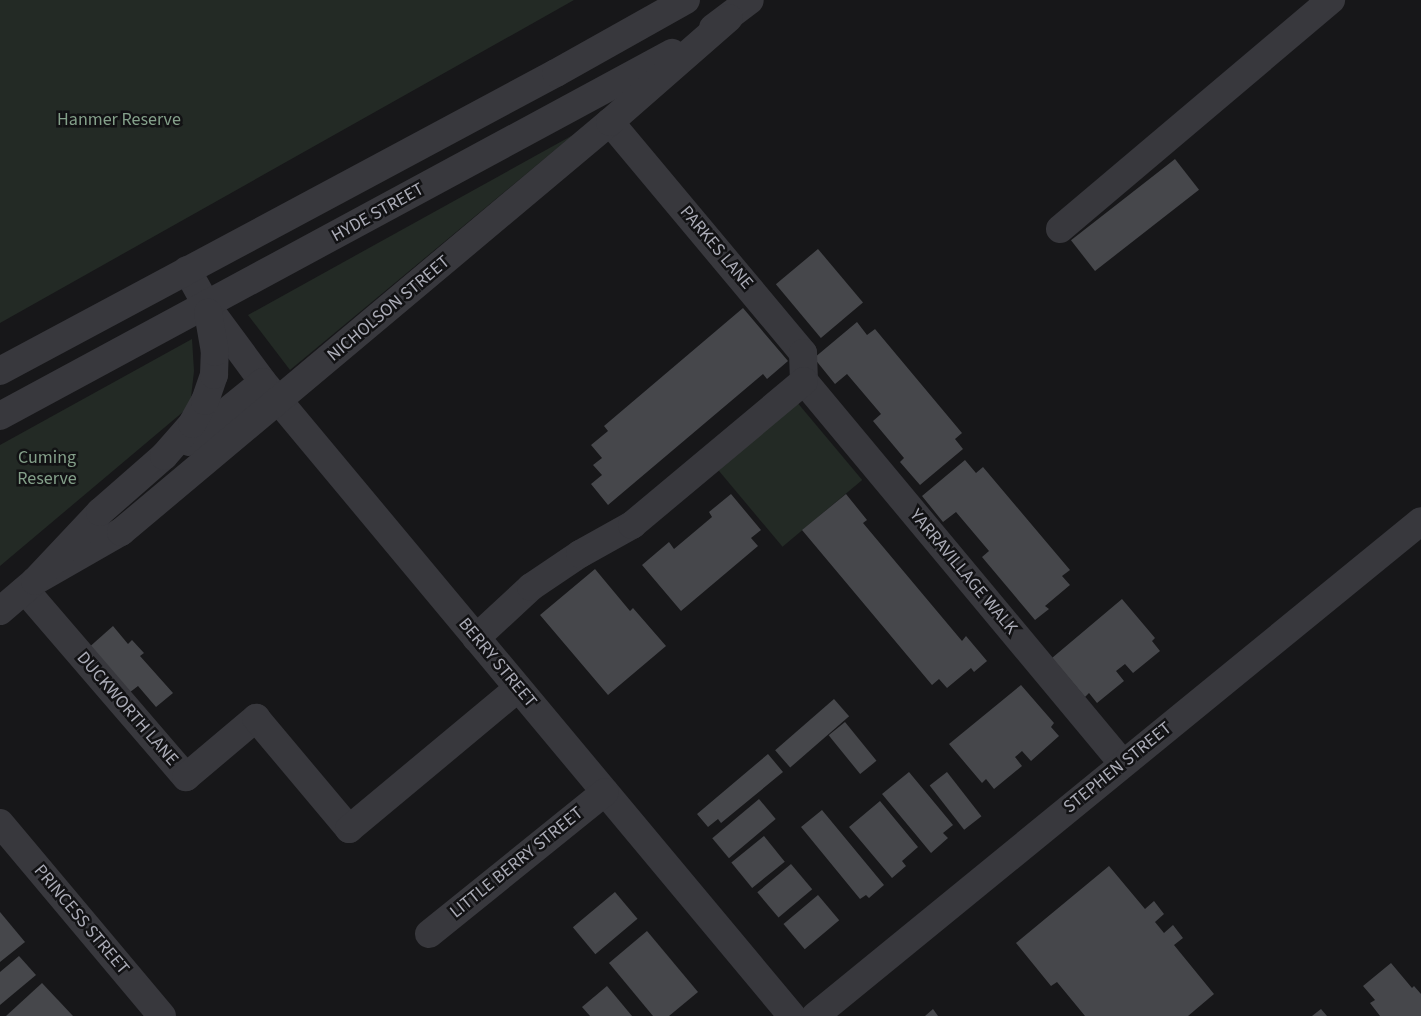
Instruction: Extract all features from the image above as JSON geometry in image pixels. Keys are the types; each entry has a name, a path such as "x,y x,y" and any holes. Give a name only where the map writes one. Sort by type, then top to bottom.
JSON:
{"street":[{"path":"0,371 548,78 686,0"},
{"name":"HYDE STREET","path":"0,416 655,63 729,18 750,0"},
{"path":"1060,229 1331,0"},
{"name":"NICHOLSON STREET","path":"30,586 121,532 271,391 610,122 729,18"},
{"name":"PARKES LANE","path":"610,122 803,353 804,380"},
{"path":"187,270 207,306"},
{"name":"NICHOLSON STREET","path":"0,611 30,586 87,525 130,488 178,441 208,395 215,361 207,306"},
{"name":"BERRY STREET","path":"207,306 271,391 792,1016"},
{"path":"476,638 531,587 580,554 632,525 804,380"},
{"name":"YARRAVILLAGE WALK","path":"804,380 1123,764"},
{"path":"130,488 271,391"},
{"name":"STEPHEN STREET","path":"816,1016 1421,521"},
{"name":"DUCKWORTH LANE","path":"30,586 186,777 256,718 349,829 518,688"},
{"name":"LITTLE BERRY STREET","path":"429,934 605,792"},
{"name":"PRINCESS STREET","path":"0,823 162,1016"}],"green space":[{"name":"Hanmer Reserve","path":"0,0 574,0 0,323"},
{"path":"573,135 290,370 248,315"},
{"name":"Cuming Reserve","path":"192,339 194,371 190,406 0,566 0,445"},
{"path":"796,401 862,480 783,547 716,468"}],"building":[{"path":"1175,159 1199,190 1095,271 1071,240"},
{"path":"818,249 863,303 821,338 776,284"},
{"path":"743,308 788,361 767,379 763,374 608,505 591,484 602,475 593,465 602,458 591,445 608,431 604,426"},
{"path":"857,322 867,335 875,329 962,433 955,439 963,449 920,485 900,462 904,458 873,421 881,414 847,374 835,384 814,358"},
{"path":"965,460 976,473 983,467 1070,570 1062,576 1070,585 1045,606 1049,609 1035,620 982,557 989,551 956,512 943,522 922,496"},
{"path":"731,494 761,530 751,538 758,546 681,611 642,565 669,542 674,549 712,517 709,512"},
{"path":"846,494 867,520 863,523 962,641 966,636 987,661 974,672 971,668 947,688 939,679 932,685 802,530"},
{"path":"595,569 630,611 633,608 666,646 608,695 540,615"},
{"path":"1122,599 1155,638 1152,641 1160,651 1133,673 1125,664 1116,671 1124,681 1097,703 1089,693 1085,697 1052,658"},
{"path":"113,626 128,644 132,640 144,653 140,656 173,693 156,707 138,686 125,696 86,650"},
{"path":"1021,685 1054,723 1051,727 1059,736 1031,761 1022,751 1015,757 1022,766 994,789 986,779 982,783 949,744"},
{"path":"834,699 849,716 790,768 775,750"},
{"path":"845,722 876,761 860,774 829,735"},
{"path":"768,754 783,772 721,823 718,819 708,827 697,814"},
{"path":"909,772 953,825 943,833 948,838 931,853 882,794"},
{"path":"947,772 981,816 964,830 930,786"},
{"path":"759,799 776,819 729,858 712,838"},
{"path":"880,801 918,847 902,861 906,866 892,878 849,827"},
{"path":"822,810 884,885 869,898 866,895 860,899 801,827"},
{"path":"764,836 785,862 752,888 731,862"},
{"path":"791,864 812,889 779,918 757,892"},
{"path":"1109,866 1145,909 1154,901 1164,914 1155,922 1164,933 1173,925 1183,938 1174,945 1214,994 1188,1016 1085,1016 1057,982 1051,986 1016,943"},
{"path":"615,892 637,919 595,954 573,927"},
{"path":"818,895 839,920 805,949 784,924"},
{"path":"0,912 25,942 0,962"},
{"path":"647,931 698,992 669,1016 653,1016 609,963"},
{"path":"19,956 36,975 0,1005 0,972"},
{"path":"1391,963 1412,988 1414,986 1421,994 1421,1016 1380,1016 1370,1003 1375,1000 1363,986"},
{"path":"42,983 73,1016 6,1016"},
{"path":"607,986 632,1016 590,1016 582,1007"},
{"path":"933,1009 938,1016 925,1016"},
{"path":"1321,1009 1327,1016 1312,1016"}]}
